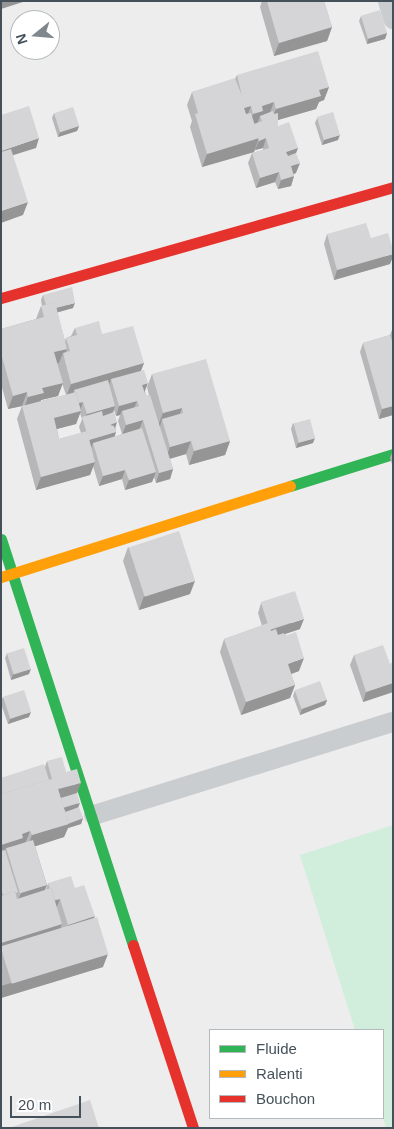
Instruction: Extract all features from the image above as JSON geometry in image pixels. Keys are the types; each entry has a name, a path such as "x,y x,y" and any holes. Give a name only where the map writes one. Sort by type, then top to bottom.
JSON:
{"street":[{"path":"388,1 393,19"},
{"path":"1,298 393,187"},
{"path":"6,576 393,454"},
{"path":"1,538 6,576 94,815 193,1128"},
{"path":"94,815 393,722"}],"green space":[{"path":"393,825 393,1128 386,1128 384,1119 384,1029 355,1029 300,855"}],"building":[{"path":"267,1 324,1 332,27 279,43"},
{"path":"380,10 387,33 368,39 361,16"},
{"path":"318,51 329,87 319,90 321,96 276,109 274,102 262,106 263,111 253,114 251,106 244,108 246,114 251,113 259,138 207,154 195,114 198,113 192,92 235,78 242,96 237,75"},
{"path":"29,106 39,138 1,151 1,115"},
{"path":"73,107 79,126 60,132 54,113"},
{"path":"273,111 274,114 278,113 278,126 289,122 298,148 286,152 288,156 296,153 300,163 291,166 294,176 281,180 279,172 260,178 252,153 269,148 266,138 259,141 254,124 262,121 260,116"},
{"path":"333,112 340,135 324,140 317,117"},
{"path":"11,149 28,202 1,211 1,152"},
{"path":"366,223 371,238 388,233 393,254 337,270 327,234"},
{"path":"72,287 75,303 56,308 55,302 46,305 43,295"},
{"path":"55,302 67,349 54,352 63,383 42,388 44,393 28,397 27,392 13,396 1,353 1,329 44,317 41,306"},
{"path":"99,321 102,334 133,326 144,363 71,384 63,353 70,351 66,338 77,335 75,328"},
{"path":"390,335 393,344 393,406 382,409 363,343"},
{"path":"206,359 230,441 194,451 191,441 170,447 162,419 183,413 182,408 163,413 152,374"},
{"path":"144,370 148,383 142,385 146,396 150,395 173,469 159,473 143,420 126,425 122,411 139,406 137,401 119,406 111,379"},
{"path":"108,380 115,406 87,414 83,402 79,403 74,390"},
{"path":"76,392 81,411 54,418 59,439 87,431 95,462 41,477 22,406"},
{"path":"102,411 103,416 114,412 117,422 110,425 114,426 116,432 89,440 82,417"},
{"path":"310,419 315,438 299,443 294,423"},
{"path":"142,428 156,472 129,480 125,470 103,476 93,443"},
{"path":"179,531 195,580 145,597 129,547"},
{"path":"295,591 304,619 270,630 261,602"},
{"path":"268,623 271,631 276,629 278,635 284,633 285,636 296,632 304,658 288,664 295,685 246,702 224,639"},
{"path":"383,645 390,664 393,663 393,683 366,692 354,655"},
{"path":"24,648 31,669 14,674 7,654"},
{"path":"320,681 327,700 301,709 295,690"},
{"path":"24,690 31,712 10,719 3,697"},
{"path":"62,757 66,772 77,769 81,783 58,789 69,824 32,835 30,831 22,834 23,838 1,845 1,794 52,779 47,761"},
{"path":"44,764 49,780 1,794 1,778"},
{"path":"77,793 80,803 64,808 61,798"},
{"path":"79,807 83,818 69,823 65,812"},
{"path":"33,840 47,885 20,893 6,848"},
{"path":"5,850 18,892 16,893 15,891 3,895 1,888 1,851"},
{"path":"71,876 75,888 84,885 95,916 68,925 60,899 55,900 48,883"},
{"path":"51,888 62,924 1,943 1,896 15,891 17,899"},
{"path":"97,917 108,954 12,984 1,946"},
{"path":"90,1100 99,1128 9,1128"}],"traffic: fast":[{"path":"290,486 393,454"},
{"path":"1,539 133,945"}],"traffic: slow":[{"path":"1,577 290,486"}],"traffic: jam":[{"path":"1,298 393,187"},
{"path":"133,945 193,1128"}]}
